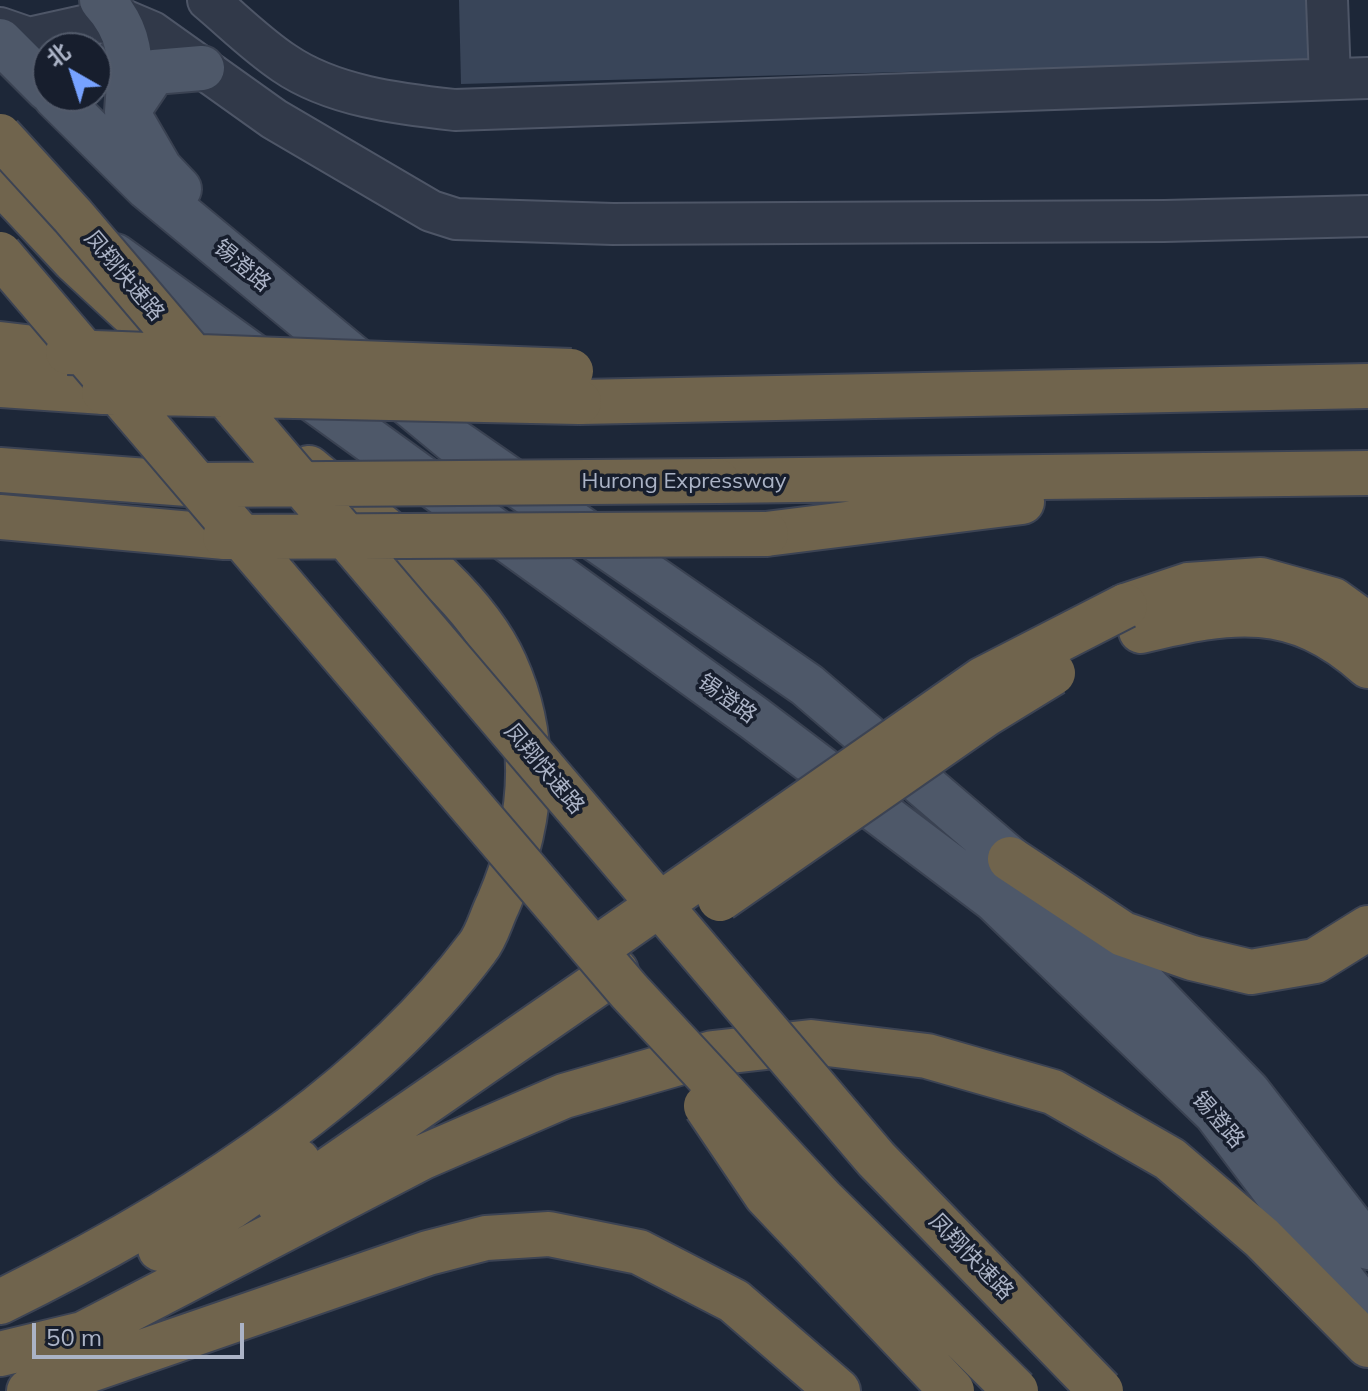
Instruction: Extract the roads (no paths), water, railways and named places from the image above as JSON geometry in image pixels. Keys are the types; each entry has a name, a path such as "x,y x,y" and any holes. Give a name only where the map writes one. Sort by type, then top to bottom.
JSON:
{"highway":[{"path":"0,125 73,216"},
{"name":"凤翔快速路","path":"0,136 73,216 876,1159 1101,1391"},
{"path":"0,180 74,260 164,343 436,576 475,616 504,663 521,717 528,762 528,811 517,860 479,946 387,1048 340,1148 237,1215 184,1237 63,1299 0,1317"},
{"path":"0,254 615,970 823,1200 1016,1391"},
{"path":"0,344 68,352 575,386"},
{"path":"0,385 104,392 575,386 1209,390 1368,386"},
{"name":"Hurong Expressway","path":"0,470 201,485 1226,477 1368,473"},
{"path":"0,517 225,537 766,534 1226,477"},
{"path":"0,1352 83,1334 237,1215 615,970 983,679 1133,619 1188,585 1261,580 1333,600 1368,625"},
{"path":"1133,619 1283,615 1340,640 1368,666"},
{"path":"1010,859 1123,934 1192,958 1251,972 1315,961 1368,928"},
{"path":"615,970 766,1195 952,1391"},
{"path":"340,1148 423,1157 564,1096 713,1053 811,1042 927,1056 1053,1092 1170,1159 1262,1238 1368,1345"},
{"path":"0,1302 168,1212 237,1215"},
{"path":"29,1391 428,1253 486,1238 549,1234 639,1252 734,1301 838,1391"}],"main road":[{"path":"110,9 131,54 127,112 160,169 313,325"},
{"path":"0,41 32,73"},
{"path":"127,112 154,72 202,68"},
{"name":"锡澄路","path":"71,112 147,187 454,441 807,685 1010,859 1132,972 1248,1092 1368,1247"},
{"name":"锡澄路","path":"0,180 206,319 754,718 994,899 1216,1113 1368,1314"}],"street":[{"path":"208,0 285,64 347,91 386,102 455,110 1349,78 1327,0"},
{"path":"0,28 29,38 110,9 152,32 274,119 431,211 456,219 629,224 1148,221 1368,216"}]}
